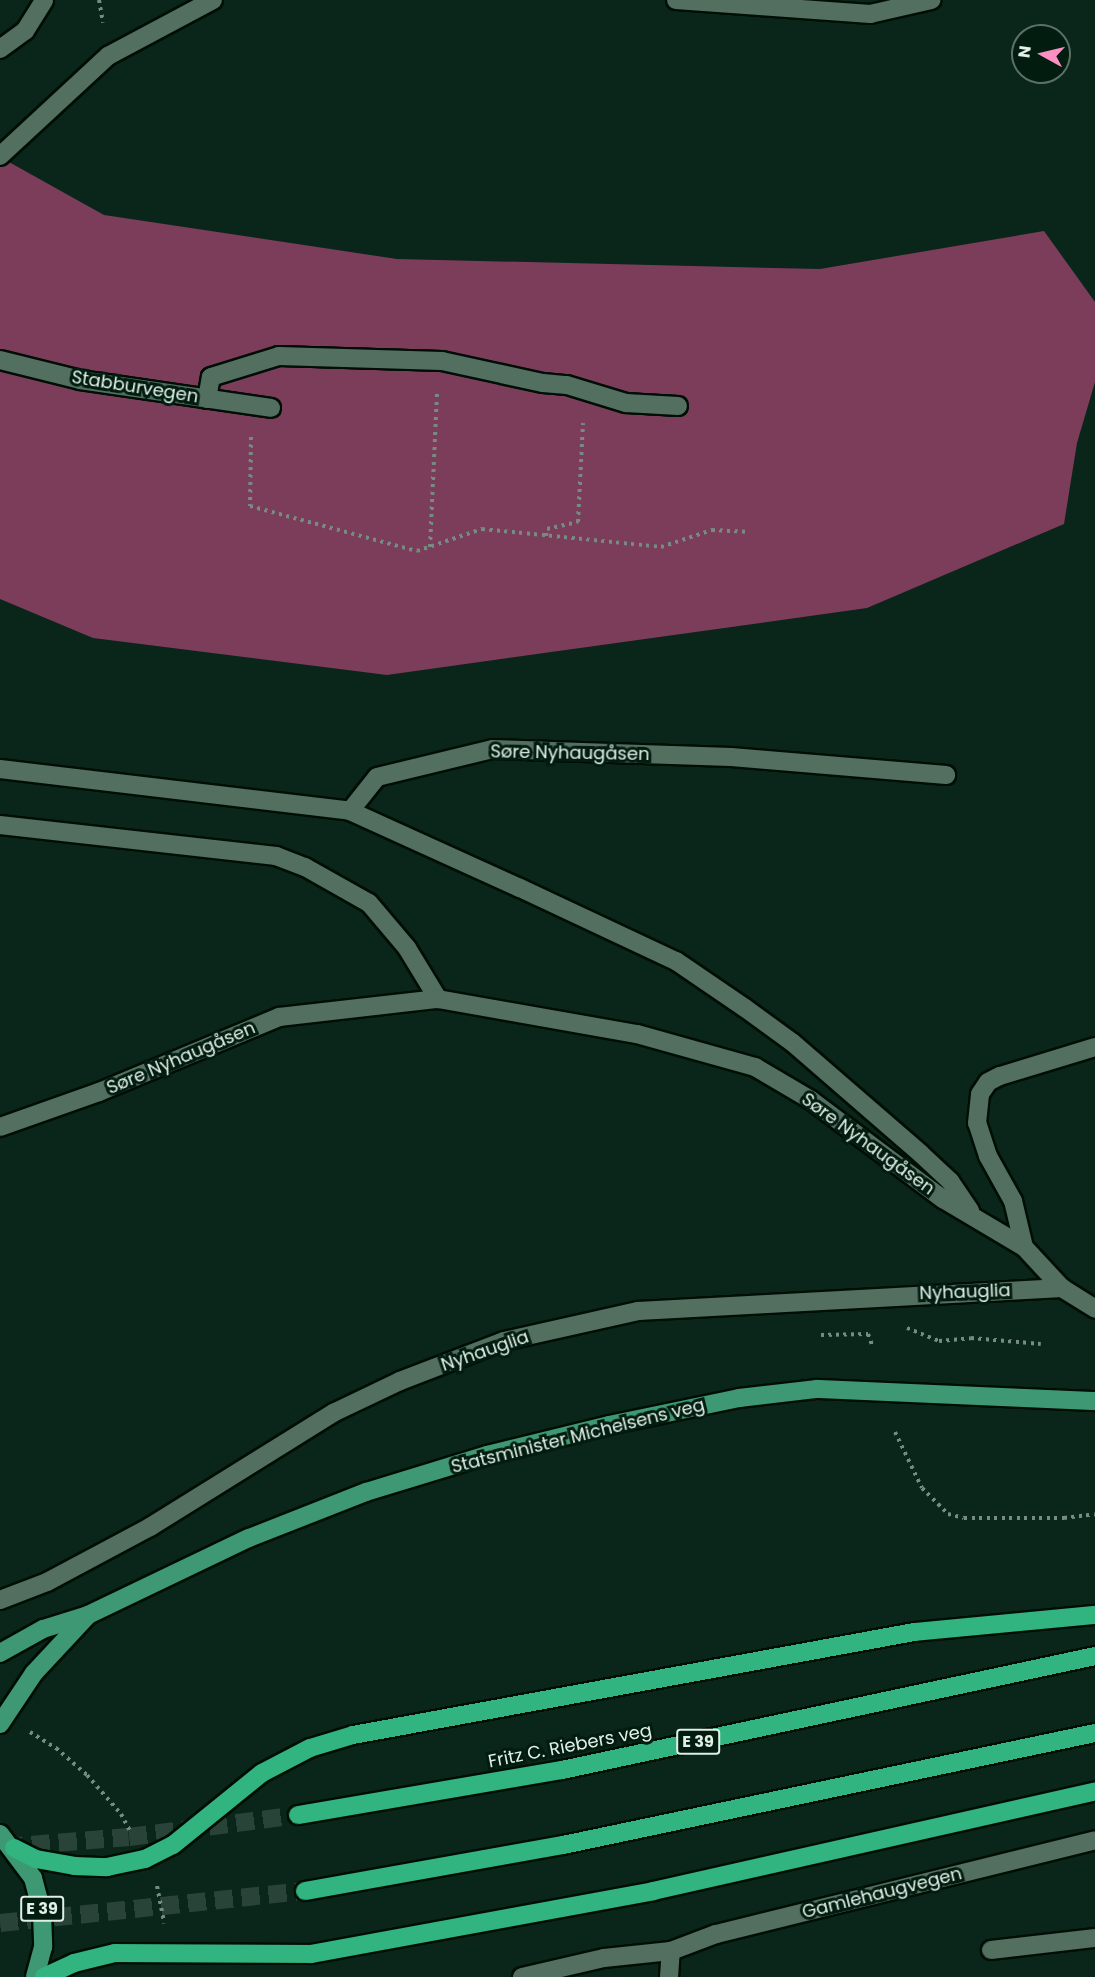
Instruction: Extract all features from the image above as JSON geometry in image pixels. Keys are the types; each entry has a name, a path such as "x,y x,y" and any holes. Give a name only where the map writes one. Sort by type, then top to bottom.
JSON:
{"highway":[{"name":"E 39","path":"14,1848 36,1859 74,1866 107,1867 145,1859 173,1845 262,1773 310,1748 353,1735 914,1632 1095,1616"},
{"name":"Fritz C. Riebers veg","path":"298,1815 562,1770 1095,1656"},
{"path":"304,1891 563,1845 1095,1733"},
{"path":"44,1977 74,1964 115,1953 166,1950 311,1954 653,1891 1095,1791"}],"main road":[{"name":"Statsminister Michelsens veg","path":"0,1653 43,1629 88,1615 249,1538 366,1492 487,1455 620,1423 739,1398 817,1389 1095,1401"},
{"name":"Statsminister Michelsens veg","path":"2,1721 34,1673 88,1615"},
{"name":"E 39","path":"0,1834 14,1848 33,1878 42,1912 43,1947 35,1977"}],"street":[{"path":"0,49 25,31 44,0"},
{"path":"0,156 108,56 213,0"},
{"path":"676,0 870,14 931,0"},
{"path":"207,399 211,377 279,356 438,361 543,383 567,384 626,403 678,405"},
{"name":"Stabburvegen","path":"0,360 80,380 271,408"},
{"name":"Søre Nyhaugåsen","path":"350,811 377,777 494,749 731,757 946,775"},
{"path":"0,769 350,811 676,962 793,1043 950,1181 972,1214"},
{"path":"0,825 276,856 305,867 369,903 407,948 438,999"},
{"name":"Søre Nyhaugåsen","path":"0,1127 99,1092 279,1017 438,999 637,1034 755,1067 811,1100 943,1199 972,1214 1024,1247 1062,1288 1095,1310"},
{"path":"1024,1247 1013,1201 988,1156 977,1123 980,1094 988,1082 1000,1076 1095,1047"},
{"name":"Nyhauglia","path":"0,1600 47,1582 150,1527 333,1413 400,1381 504,1341 638,1311 874,1296 1062,1288"},
{"name":"Gamlehaugvegen","path":"522,1977 604,1958 671,1951 716,1934 1095,1840"},
{"path":"991,1950 1095,1938"},
{"path":"669,1977 671,1951"}],"path":[{"path":"430,547 438,361"},
{"path":"546,536 547,529 578,522 583,423"},
{"path":"251,441 250,506 417,551 483,529 661,547 712,530 745,532"},
{"path":"874,1296 875,1310 939,1341 971,1338 1041,1344"},
{"path":"895,1432 922,1488 948,1514 964,1518 1064,1518 1095,1514"},
{"path":"2,1721 56,1748 87,1775 121,1814 158,1889 166,1950"}],"shaded area":[{"path":"0,157 104,215 397,259 820,269 1044,231 1095,302 1095,382 1077,443 1064,524 867,608 387,675 93,638 0,599"}],"tunnel":[{"path":"5,1847 129,1837 298,1815"},
{"path":"0,1923 305,1891"}]}
